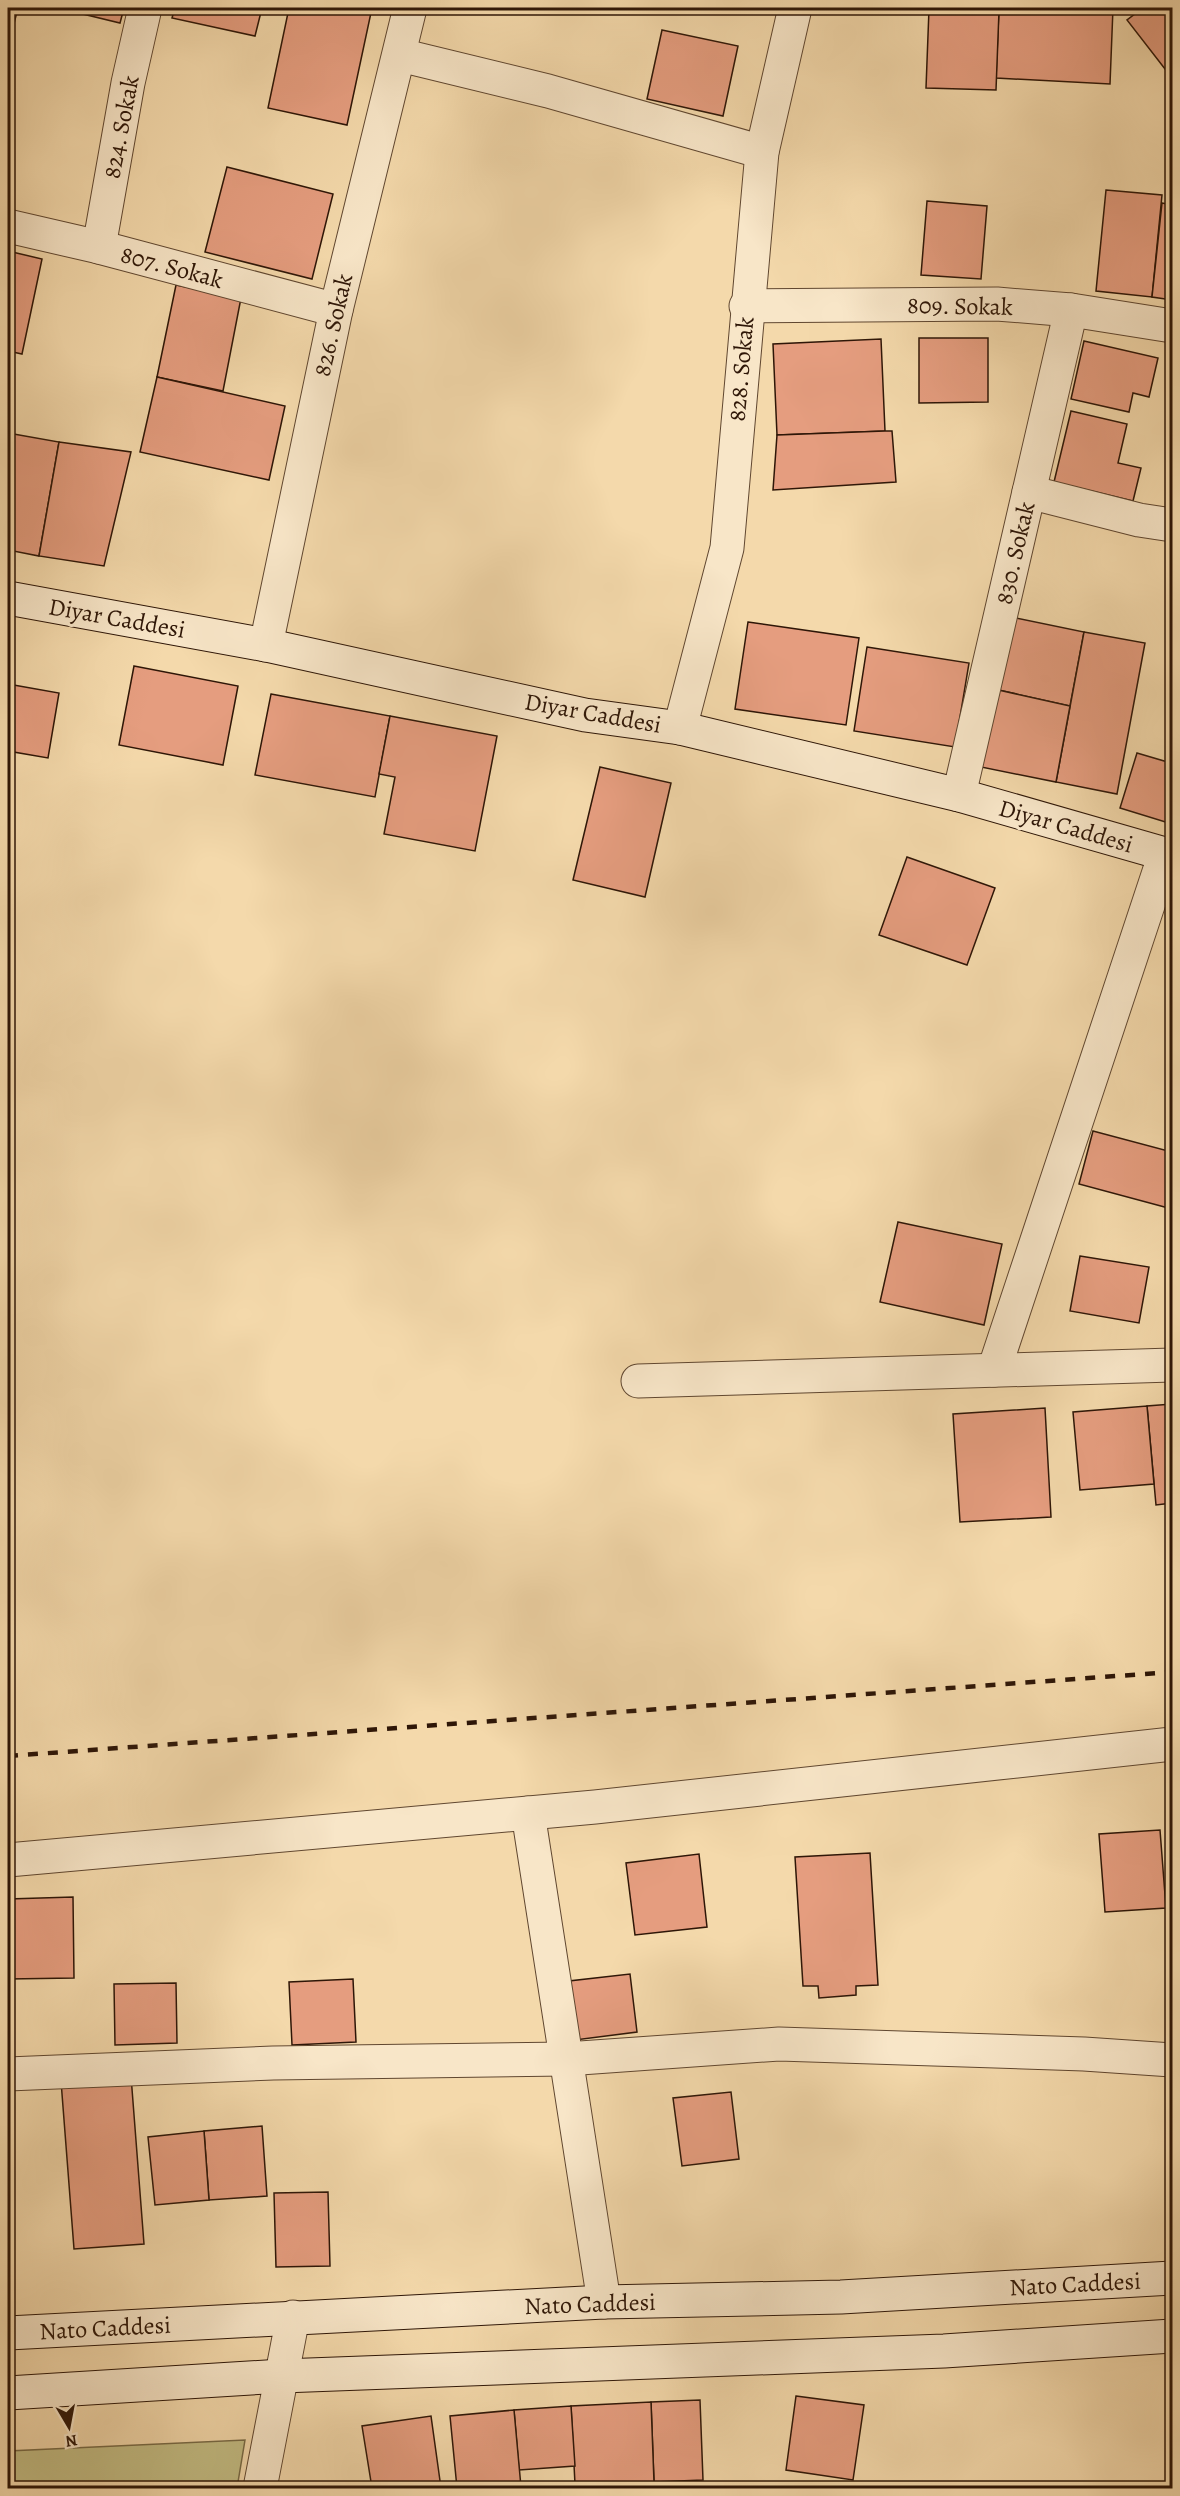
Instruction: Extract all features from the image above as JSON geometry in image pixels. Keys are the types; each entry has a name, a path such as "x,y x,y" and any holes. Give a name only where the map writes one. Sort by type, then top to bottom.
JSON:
{"street":[{"name":"824. Sokak","path":"99,247 128,83 145,8"},
{"name":"826. Sokak","path":"266,645 336,310 410,8"},
{"name":"828. Sokak","path":"680,728 727,548 746,306 762,152 795,8"},
{"path":"399,55 548,91 762,152"},
{"name":"807. Sokak","path":"8,226 99,247 336,310"},
{"name":"809. Sokak","path":"746,306 997,304 1071,310 1173,326"},
{"name":"830. Sokak","path":"959,795 1071,310"},
{"path":"1029,492 1139,520 1173,525"},
{"name":"Diyar Caddesi","path":"8,598 266,645 585,715 680,728 959,795 1169,855"},
{"path":"994,1370 1169,855"},
{"path":"638,1381 1173,1365"},
{"path":"8,1860 528,1813 1173,1744"},
{"path":"528,1813 604,2302"},
{"path":"8,2074 273,2063 566,2059 779,2044 1084,2054 1173,2060"},
{"name":"Nato Caddesi","path":"8,2333 604,2302 841,2296 1173,2278"},
{"path":"260,2488 293,2317"},
{"path":"8,2393 282,2376 944,2351 1173,2336"}],"shaded area":[{"path":"245,2440 237,2488 8,2488 8,2451"}],"building":[{"path":"8,8 18,8 8,47"},
{"path":"58,8 124,8 120,23"},
{"path":"175,8 262,8 255,36 172,18"},
{"path":"289,8 372,8 347,125 268,108"},
{"path":"999,8 1113,8 1110,84 996,78"},
{"path":"1143,8 1172,8 1172,78 1127,20"},
{"path":"929,9 999,11 996,90 926,88"},
{"path":"662,30 738,46 723,116 647,99"},
{"path":"227,167 333,194 312,279 205,252"},
{"path":"1106,190 1162,195 1152,297 1096,291"},
{"path":"927,201 987,206 981,279 921,275"},
{"path":"1162,203 1172,205 1172,300 1152,297"},
{"path":"8,251 42,259 22,354 8,351"},
{"path":"176,285 241,298 223,391 157,377"},
{"path":"919,338 988,338 988,402 919,403"},
{"path":"881,339 885,431 777,435 773,344"},
{"path":"1084,341 1158,358 1149,397 1133,393 1129,412 1071,399"},
{"path":"157,377 285,406 269,480 140,452"},
{"path":"1071,411 1127,424 1118,463 1141,468 1133,501 1054,482"},
{"path":"892,431 896,482 773,490 777,435"},
{"path":"8,433 59,442 39,556 8,550"},
{"path":"59,442 131,452 104,566 39,556"},
{"path":"1011,617 1084,632 1070,706 994,689"},
{"path":"748,622 859,638 846,725 735,709"},
{"path":"1084,632 1145,643 1117,794 1056,782"},
{"path":"867,647 969,663 955,747 854,731"},
{"path":"134,666 238,686 223,765 119,745"},
{"path":"8,684 59,693 48,758 8,751"},
{"path":"994,689 1070,706 1056,782 981,767"},
{"path":"271,694 390,716 375,797 255,775"},
{"path":"390,716 497,736 475,851 384,834 395,777 379,774"},
{"path":"1137,753 1171,763 1172,760 1172,824 1120,808"},
{"path":"600,767 671,783 645,897 573,880"},
{"path":"907,857 995,888 967,965 879,935"},
{"path":"1093,1131 1172,1152 1172,1209 1079,1184"},
{"path":"898,1222 1002,1244 984,1325 880,1302"},
{"path":"1080,1256 1149,1267 1139,1323 1070,1311"},
{"path":"1172,1404 1172,1503 1156,1505 1147,1406"},
{"path":"1147,1406 1154,1484 1080,1490 1073,1412"},
{"path":"1045,1408 1051,1517 960,1522 953,1414"},
{"path":"1170,1518 1172,1518 1172,1582"},
{"path":"1160,1830 1166,1908 1105,1912 1099,1834"},
{"path":"870,1853 878,1985 856,1986 856,1995 819,1998 818,1986 803,1986 795,1857"},
{"path":"699,1854 707,1927 635,1935 626,1863"},
{"path":"73,1897 74,1978 8,1979 8,1899"},
{"path":"630,1974 637,2032 575,2040 569,1981"},
{"path":"353,1979 356,2042 292,2045 289,1982"},
{"path":"176,1983 177,2043 115,2045 114,1984"},
{"path":"131,2076 144,2244 74,2249 61,2081"},
{"path":"731,2092 739,2159 682,2166 673,2098"},
{"path":"262,2126 267,2196 209,2200 204,2131"},
{"path":"204,2131 209,2200 155,2205 148,2137"},
{"path":"328,2192 330,2266 276,2267 274,2193"},
{"path":"796,2396 864,2405 853,2480 786,2470"},
{"path":"700,2400 703,2480 654,2482 651,2402"},
{"path":"651,2402 654,2482 575,2484 571,2406"},
{"path":"571,2406 575,2466 519,2470 514,2410"},
{"path":"514,2410 521,2487 457,2488 450,2416"},
{"path":"431,2416 441,2488 372,2488 362,2426"}],"railway":[{"path":"8,1756 1172,1672"}]}
